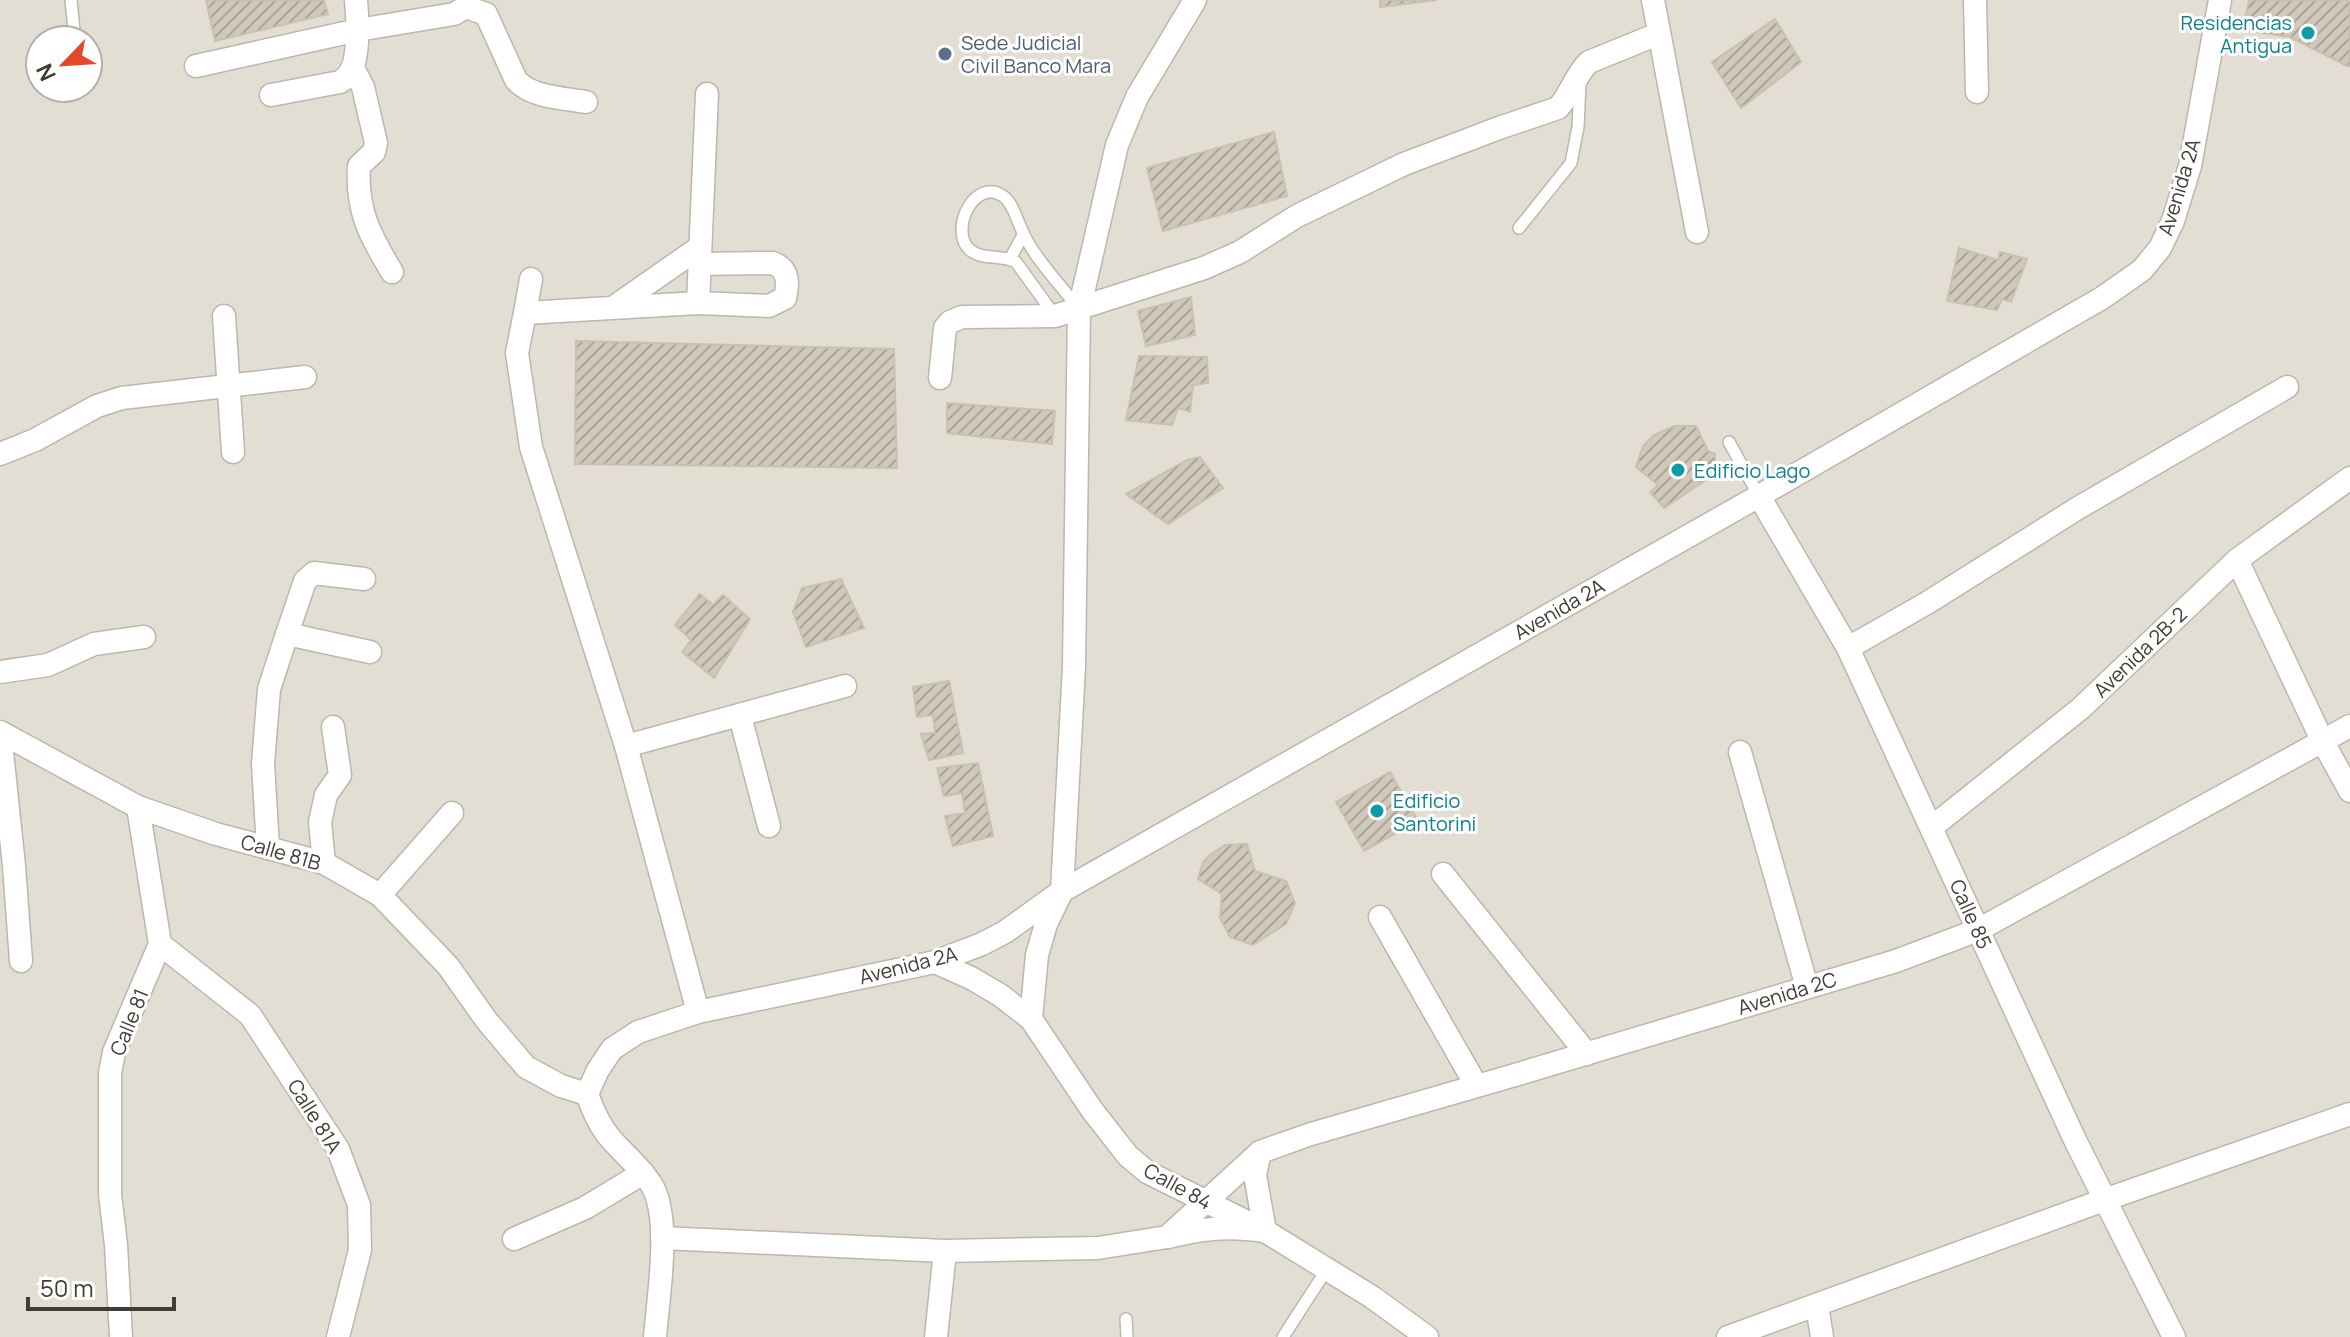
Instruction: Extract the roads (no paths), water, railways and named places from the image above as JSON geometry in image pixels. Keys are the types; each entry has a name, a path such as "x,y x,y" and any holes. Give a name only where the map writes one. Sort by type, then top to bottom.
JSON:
{"street":[{"path":"271,95 340,82 348,77 353,68 358,30 356,0"},
{"path":"1031,1019 1037,955 1046,924 1062,891 1074,667 1079,310 1117,145 1137,97 1195,0"},
{"path":"1653,0 1697,232"},
{"path":"1975,0 1977,92"},
{"name":"Avenida 2A","path":"587,1094 612,1049 638,1032 698,1012 935,962 1005,932 1062,891 2102,298 2142,270 2160,248 2173,221 2190,166 2220,0"},
{"path":"196,66 358,30 454,14 468,3 486,14 521,86 532,92 586,102"},
{"path":"940,378 945,328 956,319 1055,316 1228,258 1297,216 1404,164 1558,108 1565,101 1580,70 1589,62 1658,34"},
{"path":"353,68 363,87 376,143 374,152 359,166 360,201 370,235 392,272"},
{"path":"698,303 707,94"},
{"path":"525,313 613,308 698,303 769,306 785,298 787,276 782,267 773,263 700,255 613,308"},
{"path":"531,279 517,353 531,447 626,746 698,1012"},
{"path":"224,316 233,452"},
{"path":"0,454 35,440 97,406 122,398 305,377"},
{"path":"1848,648 1927,603 2078,508 2287,387"},
{"name":"Avenida 2B-2","path":"1932,827 2080,709 2237,560 2350,478"},
{"name":"Calle 85","path":"1759,496 1848,648 2104,1200 2174,1337"},
{"path":"2237,560 2323,742 2350,791"},
{"path":"268,848 263,764 269,689 305,581 314,573 364,579"},
{"path":"287,634 370,652"},
{"path":"0,672 48,665 94,644 144,637"},
{"path":"626,746 845,686"},
{"path":"740,716 769,826"},
{"name":"Avenida 2C","path":"1167,1237 1260,1152 1311,1134 1896,961 1978,930 2350,726"},
{"path":"324,863 320,822 326,795 340,775 333,727"},
{"path":"0,733 21,961"},
{"name":"Calle 81B","path":"0,733 138,807 216,834 324,863 380,895 448,966 487,1021 526,1067 561,1086 587,1094"},
{"path":"1740,752 1807,987"},
{"path":"138,807 160,944"},
{"path":"380,895 452,813"},
{"path":"1443,874 1587,1054"},
{"path":"1380,917 1476,1085"},
{"name":"Calle 81","path":"121,1337 110,1194 110,1073 114,1052 160,944"},
{"name":"Calle 81A","path":"160,944 250,1015 338,1149 359,1205 360,1250 338,1337"},
{"name":"Calle 84","path":"935,962 1000,995 1031,1019 1092,1110 1128,1156 1147,1172 1265,1231 1328,1268 1427,1337"},
{"path":"587,1094 608,1136 643,1173 653,1187 661,1208 655,1337"},
{"path":"1728,1337 2350,1114"},
{"path":"662,1238 945,1251 1098,1248 1203,1229 1230,1227 1265,1231 1255,1175 1260,1152"},
{"path":"514,1239 585,1208 643,1173"},
{"path":"936,1337 945,1251"},
{"path":"1817,1306 1822,1337"}],"lane":[{"path":"71,0 73,24"},
{"path":"1519,228 1571,163 1578,127 1580,70"},
{"path":"1055,316 1016,262 970,251 962,235 966,211 980,195 997,193 1010,202 1023,235 1079,310"},
{"path":"1010,259 1023,235"},
{"path":"1729,442 1759,496"},
{"path":"1283,1337 1328,1268"},
{"path":"1126,1319 1127,1337"}],"place":[{"name":"Residencias Antigua","path":"2308,33"},
{"name":"Sede Judicial Civil Banco Mara","path":"945,54"},
{"name":"Edificio Lago","path":"1678,470"},
{"name":"Edificio Santorini","path":"1377,811"}]}
